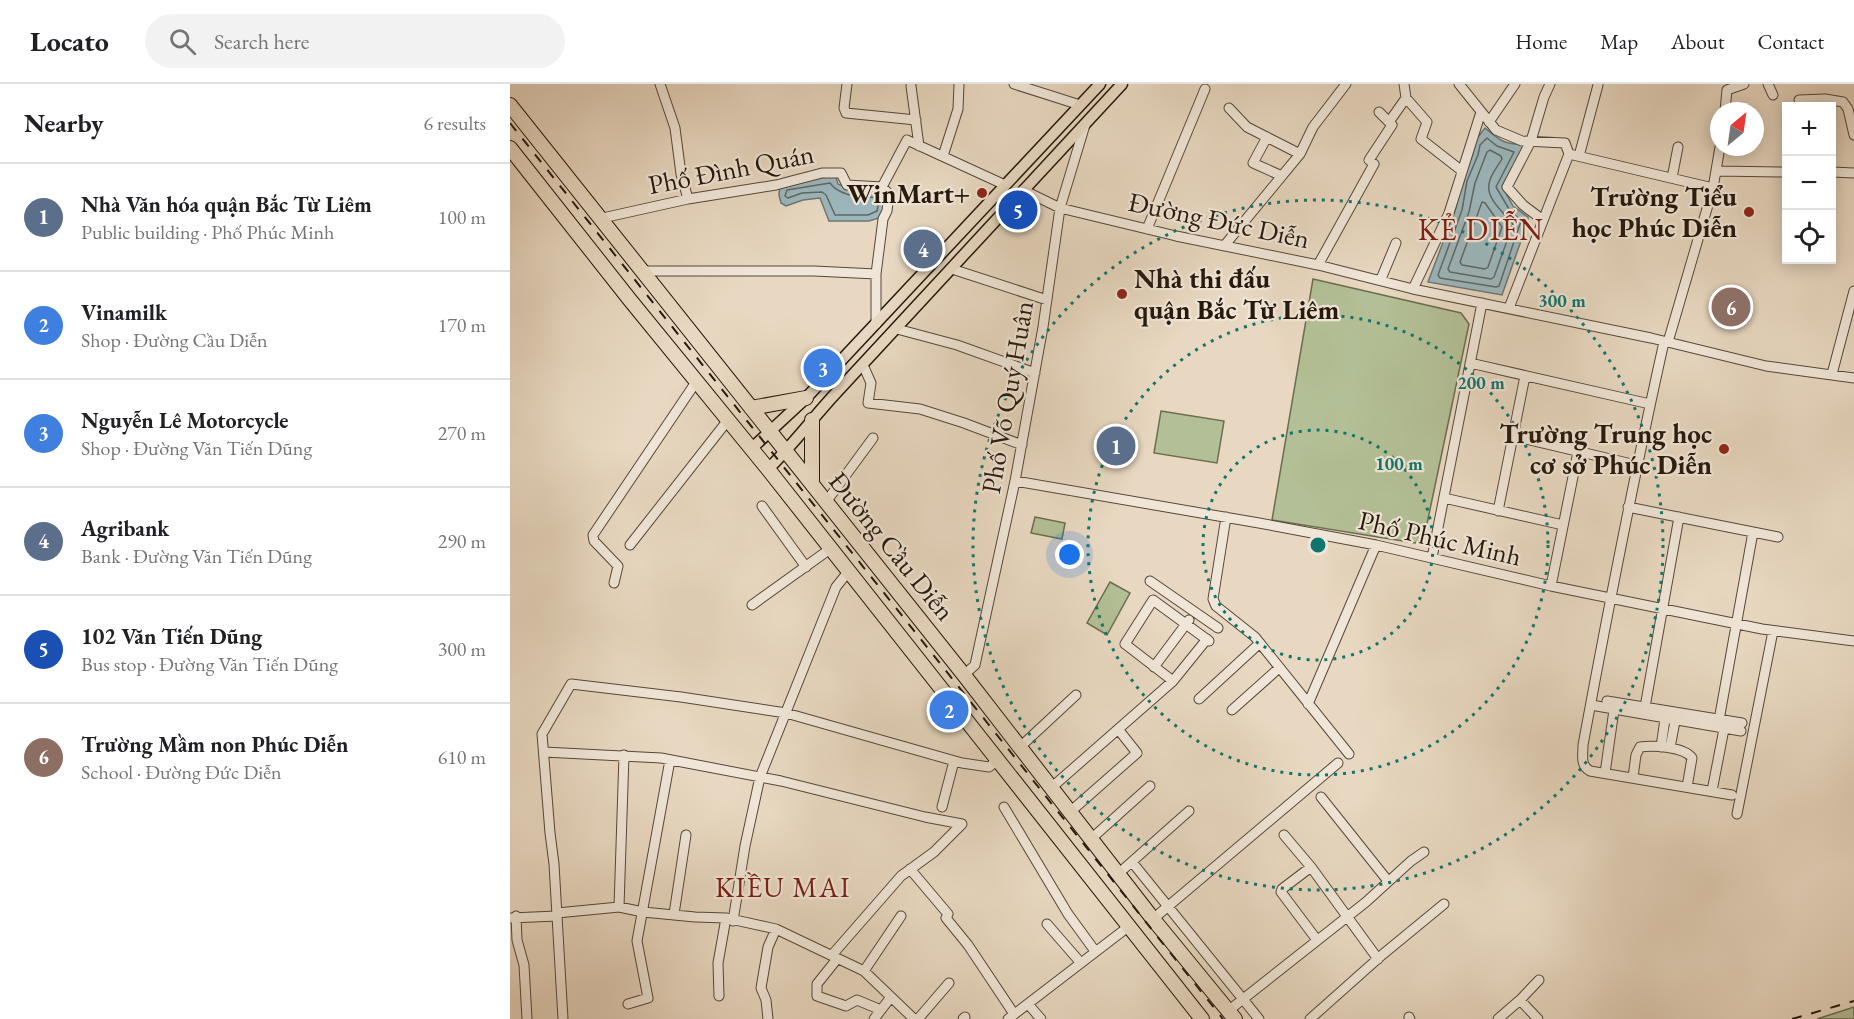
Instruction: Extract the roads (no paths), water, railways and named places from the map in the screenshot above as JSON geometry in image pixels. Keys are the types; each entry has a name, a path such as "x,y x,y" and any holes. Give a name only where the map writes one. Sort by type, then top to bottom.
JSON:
{"highway":[{"name":"Đường Cầu Diễn","path":"510,105 964,675 1153,919 1232,1015"},
{"name":"Đường Cầu Diễn","path":"510,148 768,469 1202,1019"},
{"path":"751,408 806,398"},
{"path":"812,420 812,484"},
{"path":"1058,835 1073,816"}],"main road":[{"path":"751,448 806,398 1100,84"},
{"path":"768,469 1122,84"}],"street":[{"path":"660,84 675,129 681,174 688,199"},
{"path":"847,84 844,108 846,113 916,120"},
{"path":"943,156 958,109 958,84"},
{"path":"1014,84 1080,105"},
{"path":"1404,84 1406,98 1427,122 1421,139 1462,171"},
{"path":"1489,122 1515,84"},
{"path":"1543,220 1507,187 1531,141 1550,84"},
{"path":"1726,102 1727,90 1744,84"},
{"path":"1768,84 1773,95"},
{"path":"1509,308 1543,220 1574,155 1598,85"},
{"path":"911,86 919,146"},
{"path":"1224,246 1300,154 1313,126 1340,86"},
{"path":"1464,86 1496,130 1522,141 1565,143 1574,155 1713,188"},
{"path":"1147,229 1205,89"},
{"path":"1389,122 1406,98"},
{"path":"1799,100 1825,99 1843,102 1848,109 1854,135"},
{"path":"1229,108 1247,127 1300,154"},
{"path":"1318,265 1374,164 1369,160 1392,125 1379,112"},
{"path":"1413,289 1449,213 1481,112"},
{"name":"Phố Võ Quý Huân","path":"964,675 975,665 1022,445 1060,208 1086,122"},
{"path":"1267,137 1253,163 1282,176"},
{"path":"876,324 876,274 883,219 887,211 889,194 882,188 907,140 1005,185"},
{"path":"1671,178 1678,147"},
{"path":"1719,156 1713,188 1666,342 1636,465 1583,745 1582,762 1590,771 1732,795"},
{"path":"1717,171 1782,172"},
{"path":"1836,172 1854,173"},
{"name":"Phố Đình Quán","path":"602,220 688,199 776,185 822,173 841,173 847,185 882,188"},
{"name":"Đường Đức Diễn","path":"1023,190 1060,208 1147,229 1381,279 1413,289 1666,342 1766,366 1854,378"},
{"path":"1381,279 1396,243"},
{"path":"952,269 1047,300"},
{"path":"643,271 814,271 876,274"},
{"path":"1832,374 1854,291"},
{"path":"1432,558 1482,303"},
{"path":"897,329 957,345 1035,373"},
{"path":"1470,363 1650,404"},
{"path":"863,365 871,383 868,403 920,409 1022,445"},
{"path":"1498,511 1525,376"},
{"path":"615,583 618,566 594,541 593,535 696,382"},
{"path":"630,545 728,420"},
{"path":"1513,436 1636,465"},
{"path":"826,502 873,438"},
{"path":"1551,586 1578,452"},
{"name":"Phố Phúc Minh","path":"1015,481 1376,545 1551,586 1773,631 1854,641"},
{"path":"1444,498 1563,525"},
{"path":"762,506 806,567"},
{"path":"1628,507 1778,537"},
{"path":"1226,517 1213,599 1216,606 1260,643 1349,754"},
{"path":"1645,707 1679,517"},
{"path":"1719,720 1753,532"},
{"path":"1308,704 1376,545"},
{"path":"752,605 830,549"},
{"path":"719,996 718,963 760,777 836,587 848,572"},
{"path":"1150,581 1218,628"},
{"path":"1051,788 1173,681 1208,640 1153,600 1125,644 1173,681"},
{"path":"1154,667 1195,611"},
{"path":"1737,814 1773,631"},
{"path":"1199,699 1260,643"},
{"path":"1232,710 1279,668"},
{"path":"564,1019 554,864 542,734 571,684 681,697 786,713 954,761 988,767 998,760"},
{"path":"1019,748 1076,695"},
{"path":"1591,705 1724,729 1742,727 1719,720 1607,701"},
{"path":"1605,773 1614,710"},
{"path":"1665,748 1670,720"},
{"path":"1073,816 1137,753 1118,729"},
{"path":"1712,791 1724,729"},
{"path":"1633,777 1636,755 1640,747 1684,751 1692,758 1687,787"},
{"path":"544,752 624,755 670,760 760,777 962,824 934,852 901,876 834,957 817,984 817,996 846,1006 857,1000 881,1010"},
{"path":"619,907 624,755"},
{"path":"628,1004 648,998 637,941 670,760"},
{"path":"942,807 954,761"},
{"path":"1153,919 1338,763"},
{"path":"1091,840 1150,786"},
{"path":"1321,797 1389,881"},
{"path":"1004,807 1068,914 1095,951"},
{"path":"1118,874 1189,811"},
{"path":"674,914 686,835"},
{"path":"1284,835 1311,867 1378,959"},
{"path":"1232,1015 1242,1000 1347,917 1424,852"},
{"path":"1132,862 1259,1019"},
{"path":"1311,867 1281,892 1317,940"},
{"path":"910,869 948,914 946,918 968,945 1011,1016 1128,927"},
{"path":"1310,1019 1444,904"},
{"path":"527,1019 524,965 513,917 619,907 643,912 729,919 776,929 864,971 916,1019 949,983"},
{"path":"864,971 901,915"},
{"path":"1047,924 1080,962"},
{"path":"768,1019 766,1000 761,988 768,946 776,929"},
{"path":"1498,1019 1539,980"},
{"path":"874,1019 891,997"},
{"path":"1520,1000 1538,1019"},
{"path":"1028,1004 1041,1019"}],"water":[{"path":"1485,128 1504,141 1526,145 1502,186 1513,206 1528,217 1528,221 1502,295 1428,282 1456,208 1462,179 1473,153 1474,142"},
{"path":"836,177 838,184 850,189 881,192 885,197 882,217 869,221 829,221 820,198 803,200 786,206 781,203 780,185"}],"railway":[{"path":"510,123 1223,1019"},
{"path":"1792,1019 1854,1001"}],"place":[{"name":"WinMart+","path":"982,193"},
{"name":"102 Văn Tiến Dũng","path":"1018,210"},
{"name":"Trường Tiểu học Phúc Diễn","path":"1749,212"},
{"name":"Agribank","path":"923,249"},
{"name":"Nhà thi đấu quận Bắc Từ Liêm","path":"1122,294"},
{"name":"Trường Mầm non Phúc Diễn","path":"1731,307"},
{"name":"Nguyễn Lê Motorcycle","path":"823,368"},
{"name":"Nhà Văn hóa quận Bắc Từ Liêm","path":"1116,446"},
{"name":"Trường Trung học cơ sở Phúc Diễn","path":"1724,449"},
{"name":"Vinamilk","path":"949,710"}],"district":[{"name":"KẺ DIỄN","path":"1481,229"},
{"name":"KIỀU MAI","path":"783,887"}]}
